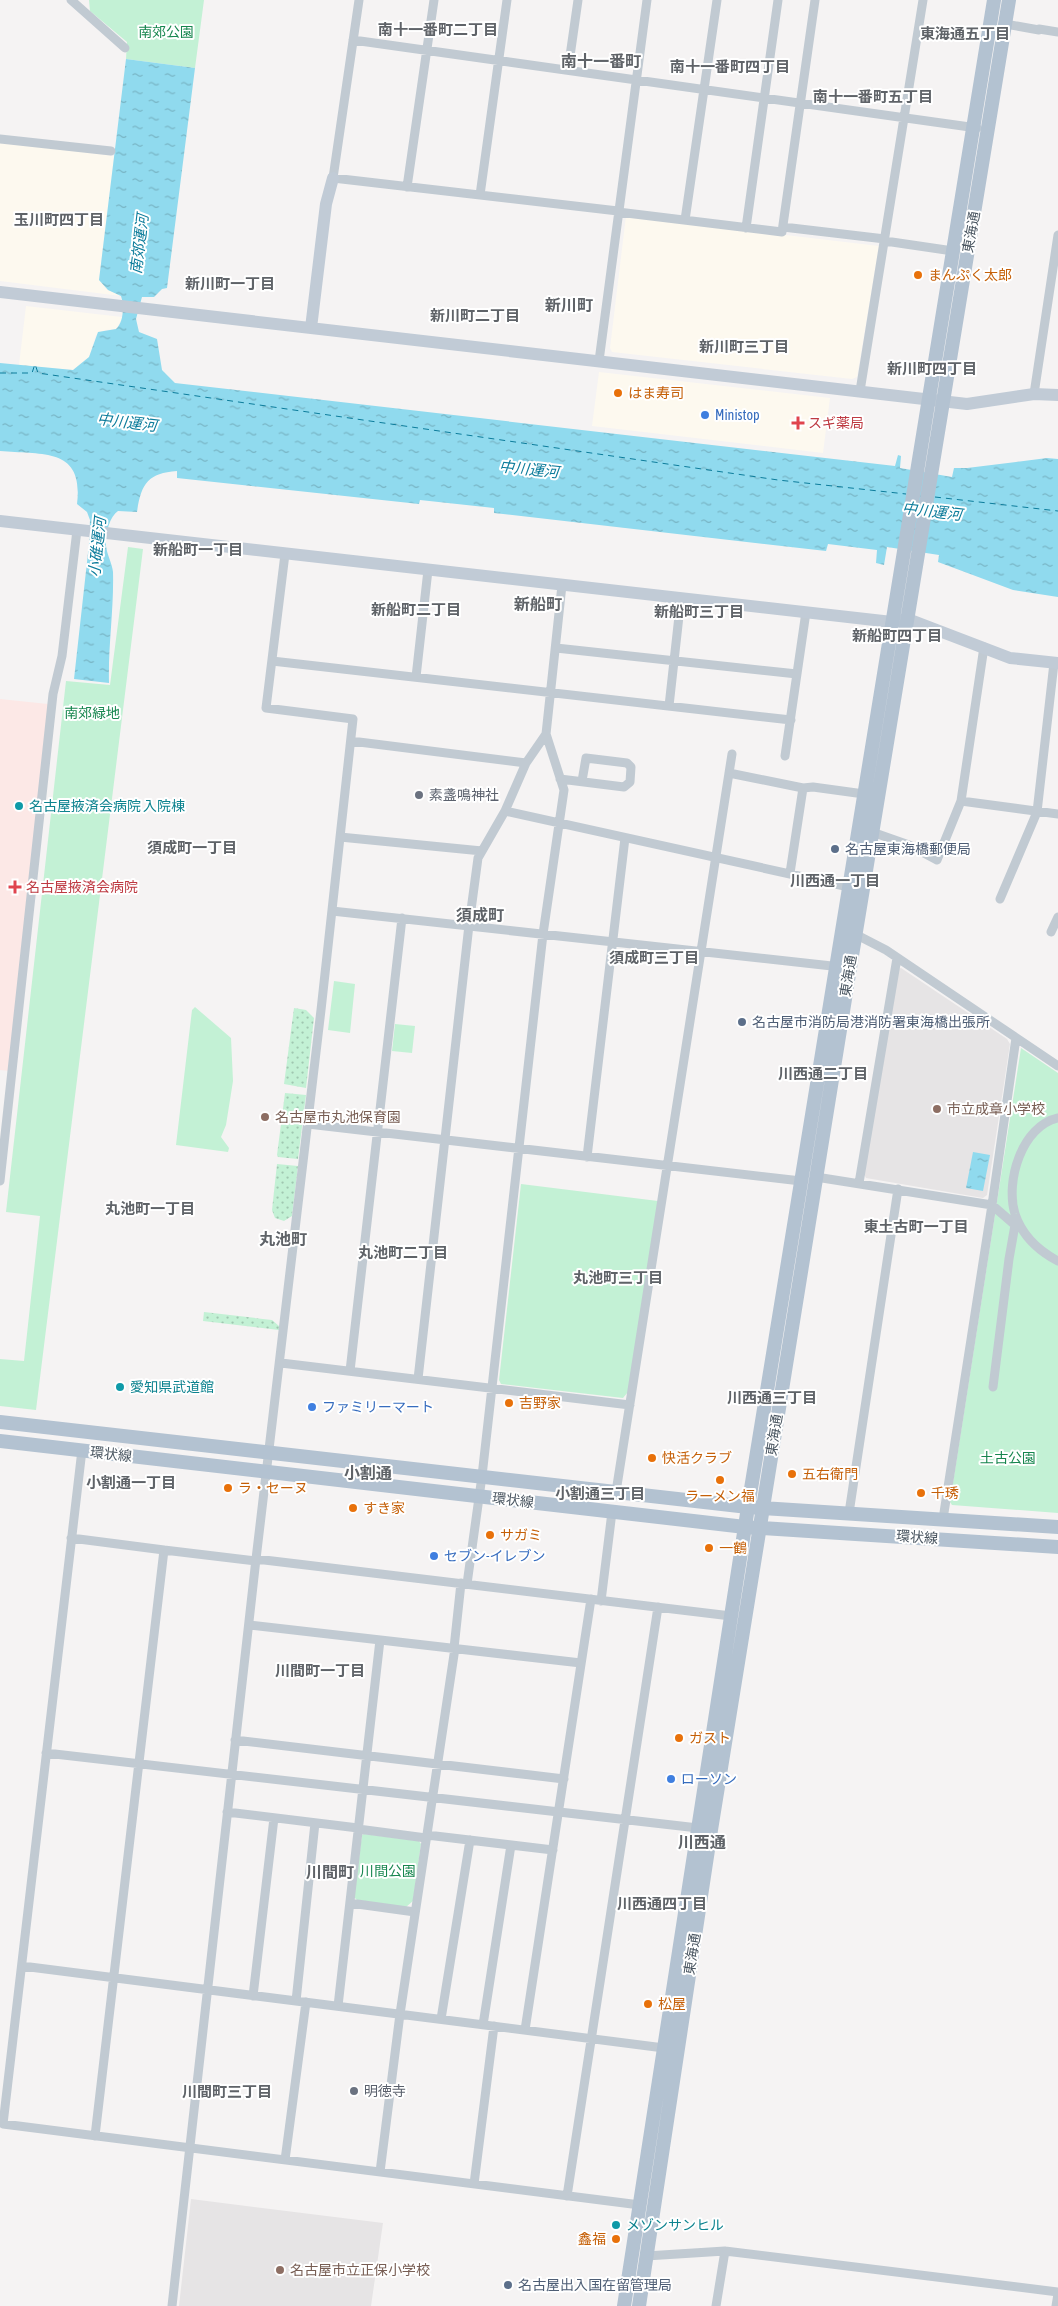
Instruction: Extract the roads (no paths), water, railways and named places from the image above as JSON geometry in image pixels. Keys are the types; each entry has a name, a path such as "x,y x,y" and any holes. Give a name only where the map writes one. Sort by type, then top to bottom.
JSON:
{"main road":[{"path":"843,967 842,926 902,563 926,462 936,400 953,251 994,0"},
{"name":"東海通","path":"936,400 988,130 1009,0"},
{"name":"東海通","path":"624,2306 748,1507 801,1181 843,967 855,934 908,619 916,565 926,462"},
{"name":"東海通","path":"639,2306 711,1830 816,1177 843,967"},
{"name":"環状線","path":"0,1422 748,1507 1058,1527"},
{"name":"環状線","path":"0,1441 745,1527 1058,1547"}],"street":[{"path":"71,0 125,48"},
{"path":"311,328 326,204 333,178 359,0"},
{"path":"407,186 434,0"},
{"path":"480,195 507,0"},
{"path":"568,70 578,0"},
{"path":"599,361 647,0"},
{"path":"684,220 717,0"},
{"path":"746,228 778,0"},
{"path":"333,178 782,232 815,0"},
{"path":"860,392 923,0"},
{"path":"1005,24 1058,32"},
{"path":"354,40 988,130"},
{"path":"0,139 111,151"},
{"path":"783,227 953,251"},
{"path":"1034,394 1058,235"},
{"path":"0,292 967,404 1034,394 1058,395"},
{"path":"0,521 892,622 908,619 1010,658 1056,663 1037,812 1000,899"},
{"path":"0,1181 53,694 62,656 80,530"},
{"path":"172,2306 235,1740 266,1471 281,1363 353,719 266,708 285,554"},
{"path":"416,677 428,570"},
{"path":"380,2172 400,2014 464,1584 482,1476 543,934 564,790 546,734 562,585"},
{"path":"669,706 682,598"},
{"path":"785,756 806,612"},
{"path":"556,648 797,674"},
{"path":"872,832 909,845 937,860 961,801 984,648"},
{"path":"272,661 791,720"},
{"path":"418,1379 478,858 505,811 526,763 546,734"},
{"path":"351,741 526,763"},
{"path":"616,1492 732,754"},
{"path":"560,779 582,782 624,787 630,782 631,767 628,763 586,758 582,782"},
{"path":"729,773 803,788 813,787 864,794"},
{"path":"790,873 803,788"},
{"path":"961,801 1058,814"},
{"path":"505,811 849,887"},
{"path":"340,837 482,852"},
{"path":"587,1156 625,838"},
{"path":"332,911 843,967"},
{"path":"1051,932 1058,917"},
{"path":"350,1371 402,918"},
{"path":"842,926 897,958 1058,1066"},
{"path":"859,1183 897,958"},
{"path":"943,1519 1016,1038"},
{"path":"993,1387 1009,1259 1017,1224 1013,1198 1022,1147 1040,1125 1058,1118"},
{"path":"308,1124 801,1181"},
{"path":"816,1177 992,1206 1017,1224 1034,1244 1058,1261"},
{"path":"849,1513 898,1189"},
{"path":"281,1363 630,1405"},
{"path":"82,1450 3,2124 640,2205"},
{"path":"601,1600 612,1512"},
{"path":"71,1538 731,1616"},
{"path":"95,2136 164,1550"},
{"path":"525,2030 591,1599"},
{"path":"567,2196 658,1607"},
{"path":"249,1625 582,1663"},
{"path":"338,2006 380,1640"},
{"path":"235,1740 564,1779"},
{"path":"46,1753 698,1828"},
{"path":"227,1812 553,1850"},
{"path":"253,1996 274,1818"},
{"path":"285,2160 301,2002 315,1823"},
{"path":"442,2020 470,1840"},
{"path":"483,2025 511,1845"},
{"path":"350,1903 415,1912"},
{"path":"22,1966 664,2048"},
{"path":"474,2184 494,2026"},
{"path":"646,2256 725,2251 1058,2293 1056,2306"},
{"path":"716,2306 725,2251"}],"water":[{"path":"126,59 195,68 167,288 162,289 154,297 142,297 136,319 139,332 157,339 162,370 175,383 895,466 898,455 901,456 900,468 952,477 954,468 1047,458 1058,459 1058,597 1013,590 938,562 939,555 887,547 884,565 876,563 877,550 828,544 826,551 494,513 494,508 420,500 419,504 177,478 177,471 159,474 148,482 141,494 137,512 118,511 112,517 106,542 113,572 109,683 74,679 90,520 87,512 77,504 77,486 74,472 67,463 45,454 0,451 0,363 73,370 89,357 98,332 116,329 121,322 123,304 121,296 108,290 99,280"},
{"path":"973,1152 990,1155 983,1191 966,1188"}],"place":[{"name":"まんぷく太郎","path":"918,275"},
{"name":"はま寿司","path":"618,393"},
{"name":"Ministop","path":"705,415"},
{"name":"スギ薬局","path":"798,423"},
{"name":"素盞鳴神社","path":"419,795"},
{"name":"名古屋掖済会病院 入院棟","path":"19,806"},
{"name":"名古屋東海橋郵便局","path":"835,849"},
{"name":"名古屋掖済会病院","path":"15,887"},
{"name":"名古屋市消防局港消防署東海橋出張所","path":"742,1022"},
{"name":"市立成章小学校","path":"937,1109"},
{"name":"名古屋市丸池保育園","path":"265,1117"},
{"name":"愛知県武道館","path":"120,1387"},
{"name":"吉野家","path":"509,1403"},
{"name":"ファミリーマート","path":"312,1407"},
{"name":"快活クラブ","path":"652,1458"},
{"name":"五右衛門","path":"792,1474"},
{"name":"ラーメン福","path":"720,1480"},
{"name":"ラ・セーヌ","path":"228,1488"},
{"name":"千琇","path":"921,1493"},
{"name":"すき家","path":"353,1508"},
{"name":"サガミ","path":"490,1535"},
{"name":"一鶴","path":"709,1548"},
{"name":"セブン-イレブン","path":"434,1556"},
{"name":"ガスト","path":"679,1738"},
{"name":"ローソン","path":"671,1779"},
{"name":"松屋","path":"648,2004"},
{"name":"明徳寺","path":"354,2091"},
{"name":"メゾンサンヒル","path":"616,2225"},
{"name":"鑫福","path":"616,2239"},
{"name":"名古屋市立正保小学校","path":"280,2270"},
{"name":"名古屋出入国在留管理局","path":"508,2285"}],"district":[{"name":"南十一番町二丁目","path":"438,29"},
{"name":"東海通五丁目","path":"965,33"},
{"name":"南十一番町","path":"601,61"},
{"name":"南十一番町四丁目","path":"730,66"},
{"name":"南十一番町五丁目","path":"873,96"},
{"name":"玉川町四丁目","path":"59,219"},
{"name":"新川町一丁目","path":"230,283"},
{"name":"新川町","path":"569,305"},
{"name":"新川町二丁目","path":"475,315"},
{"name":"新川町三丁目","path":"744,346"},
{"name":"新川町四丁目","path":"932,368"},
{"name":"新船町一丁目","path":"198,549"},
{"name":"新船町","path":"538,604"},
{"name":"新船町二丁目","path":"416,609"},
{"name":"新船町三丁目","path":"699,611"},
{"name":"新船町四丁目","path":"897,635"},
{"name":"須成町一丁目","path":"192,847"},
{"name":"川西通一丁目","path":"835,880"},
{"name":"須成町","path":"480,915"},
{"name":"須成町三丁目","path":"654,957"},
{"name":"川西通二丁目","path":"823,1073"},
{"name":"丸池町一丁目","path":"150,1208"},
{"name":"東土古町一丁目","path":"916,1226"},
{"name":"丸池町","path":"283,1239"},
{"name":"丸池町二丁目","path":"403,1252"},
{"name":"丸池町三丁目","path":"618,1277"},
{"name":"川西通三丁目","path":"772,1397"},
{"name":"小割通","path":"368,1473"},
{"name":"小割通一丁目","path":"131,1482"},
{"name":"小割通三丁目","path":"600,1493"},
{"name":"川間町一丁目","path":"320,1670"},
{"name":"川西通","path":"702,1842"},
{"name":"川間町","path":"330,1872"},
{"name":"川西通四丁目","path":"662,1903"},
{"name":"川間町三丁目","path":"227,2091"}],"park label":[{"name":"南郊公園","path":"166,32"},
{"name":"南郊緑地","path":"92,713"},
{"name":"土古公園","path":"1008,1458"},
{"name":"川間公園","path":"388,1871"}],"water label":[{"name":"南郊運河","path":"139,244"},
{"name":"中川運河","path":"127,422"},
{"name":"中川運河","path":"529,469"},
{"name":"中川運河","path":"932,511"},
{"name":"小碓運河","path":"97,547"}]}
